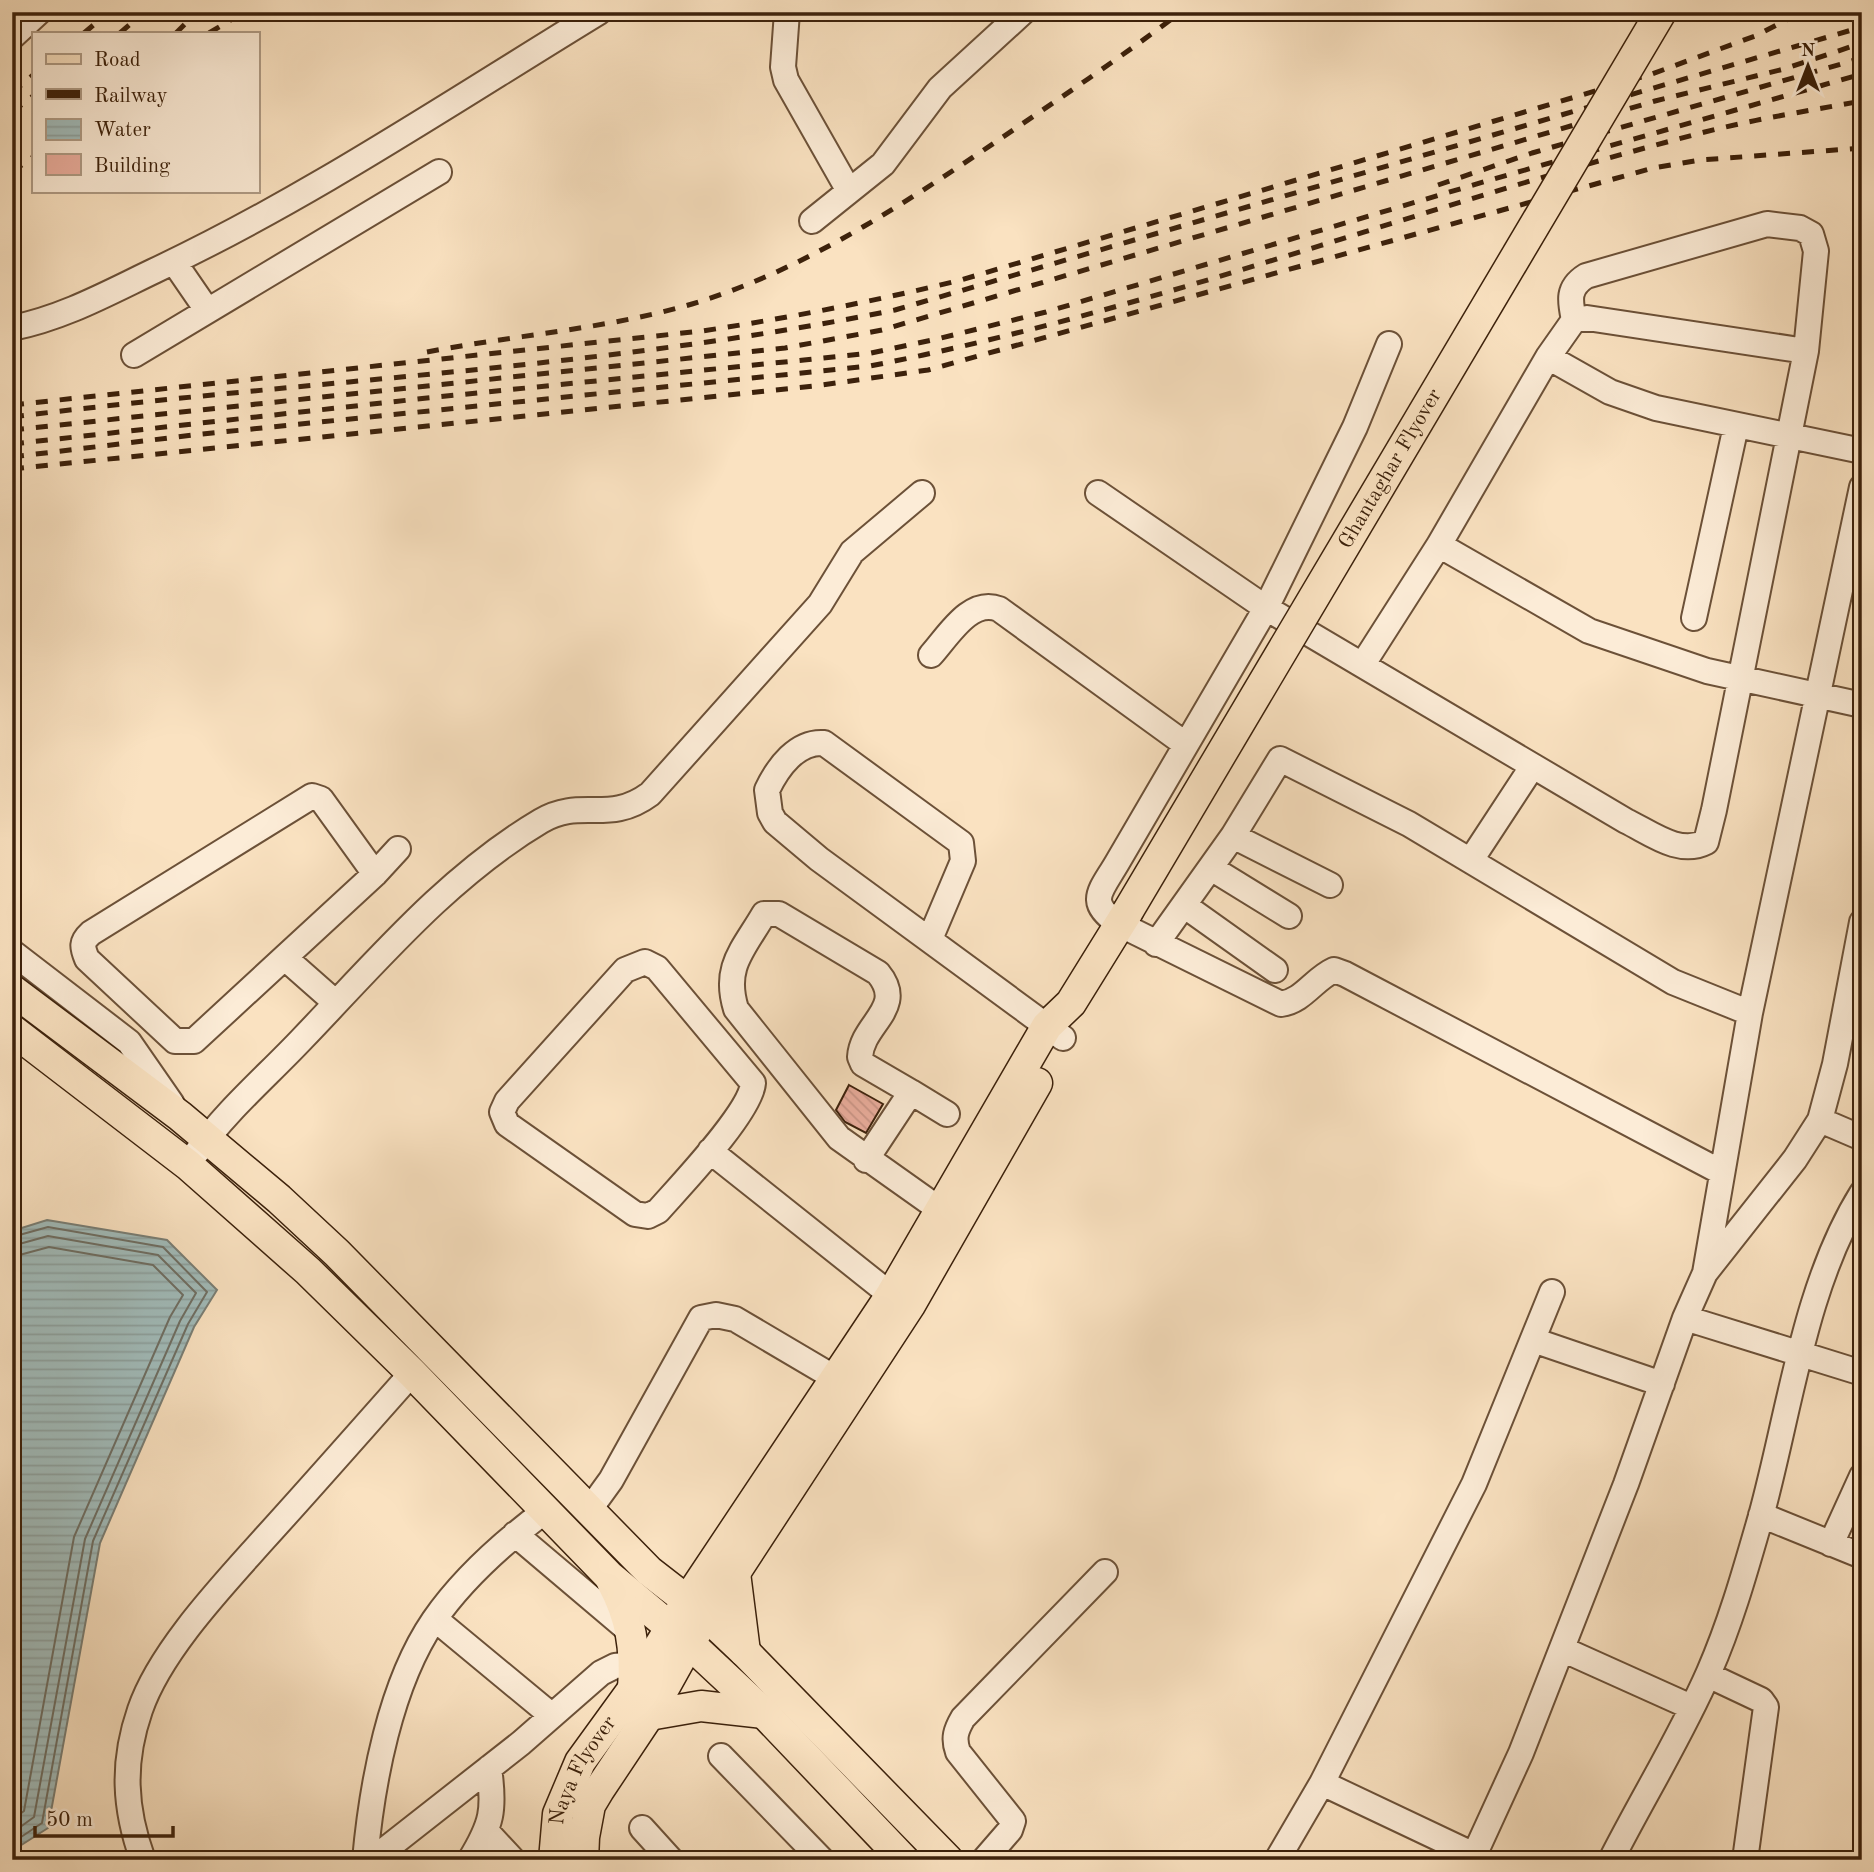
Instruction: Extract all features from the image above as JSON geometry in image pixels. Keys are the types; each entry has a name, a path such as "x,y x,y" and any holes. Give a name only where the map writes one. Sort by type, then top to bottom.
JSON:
{"main road":[{"name":"Ghantaghar Flyover","path":"947,1216 1661,12"},
{"path":"12,990 180,1116 337,1253 649,1571 697,1608 745,1652 948,1860"},
{"path":"12,1030 188,1165 309,1271 609,1576 680,1635 764,1713 890,1856"},
{"path":"680,1635 835,1378 947,1216"},
{"path":"697,1608 735,1573 910,1305 947,1216"},
{"path":"735,1573 745,1652"},
{"path":"609,1576 623,1602 632,1633 634,1677"},
{"name":"Naya Flyover","path":"554,1860 558,1814 568,1786 634,1677 680,1635"},
{"name":"Naya Flyover","path":"583,1860 590,1805 649,1715 680,1635"},
{"path":"649,1715 701,1706 764,1713"}],"street":[{"path":"13,36 39,12"},
{"path":"12,328 61,315 174,262 275,210 599,12"},
{"path":"787,12 783,67 786,80 849,191"},
{"path":"812,221 898,148 940,88 1023,12"},
{"path":"134,355 439,172"},
{"path":"1098,494 1266,608 1532,767 1639,827 1675,845 1693,849 1706,842 1806,351 1816,251 1811,234 1783,223 1750,228 1586,276 1572,288 1570,300 1574,320"},
{"path":"174,262 207,310"},
{"path":"1363,664 1439,545 1548,357 1574,320 1587,318 1806,351"},
{"path":"1389,344 1355,427 1266,608 1100,893 1098,905 1102,913 1123,918 1156,944 1282,1004 1301,996 1319,977 1334,970 1345,974 1721,1172"},
{"path":"1548,357 1610,392 1657,408 1862,451"},
{"path":"1695,618 1736,426"},
{"path":"1705,1273 1750,1013 1862,487"},
{"path":"188,1165 207,1138 336,1003 457,881 493,852 556,813 571,810 622,810 650,794 820,604 852,552 922,492"},
{"path":"1439,545 1589,631 1707,671 1862,705"},
{"path":"931,655 974,608 986,604 999,609 1185,744"},
{"path":"930,939 963,861 961,843 824,743 808,744 797,749 767,790 770,813 775,822 819,859 1055,1032"},
{"path":"1156,944 1233,836 1280,759 1409,824 1673,982 1750,1013"},
{"path":"1471,860 1532,767"},
{"path":"375,874 321,799 312,796 90,933 83,940 82,947 87,959 175,1041 185,1043 204,1032 375,874 398,849"},
{"path":"1233,836 1330,885"},
{"path":"1211,868 1289,916"},
{"path":"1185,906 1275,970"},
{"path":"947,1114 863,1064 860,1057 889,999 888,986 878,973 779,914 764,914 730,972 730,990 736,1009 839,1138 947,1216"},
{"path":"1322,1783 1473,1857 1521,1752 1562,1649 1685,1318 1705,1273 1796,1159 1820,1120 1835,1064 1862,922"},
{"path":"12,952 129,1042 180,1116"},
{"path":"285,958 336,1003"},
{"path":"645,962 657,968 753,1083 752,1095 710,1151 659,1211 648,1216 635,1214 507,1124 502,1112 507,1101 625,970 645,962"},
{"path":"866,1160 911,1092"},
{"path":"1820,1120 1862,1138"},
{"path":"710,1151 891,1295"},
{"path":"1611,1860 1708,1675 1723,1638 1761,1515 1801,1352 1836,1242 1862,1193"},
{"path":"1278,1860 1322,1783 1474,1485 1552,1293"},
{"path":"590,1509 611,1480 701,1318 716,1315 735,1319 835,1378"},
{"path":"1685,1318 1862,1373"},
{"path":"1533,1340 1662,1384"},
{"path":"143,1860 126,1796 126,1769 141,1708 157,1675 222,1587 412,1373"},
{"path":"1831,1544 1862,1476"},
{"path":"365,1860 368,1822 388,1729 404,1682 435,1619 456,1593 515,1534 545,1511"},
{"path":"1761,1515 1862,1556"},
{"path":"515,1534 632,1633"},
{"path":"984,1860 1010,1830 1013,1821 958,1752 954,1741 957,1729 962,1718 1105,1572"},
{"path":"435,1619 551,1715"},
{"path":"1562,1649 1691,1707"},
{"path":"372,1860 439,1804 489,1768 601,1673 615,1666 634,1677"},
{"path":"1708,1675 1761,1700 1766,1707 1745,1860"},
{"path":"721,1756 822,1860"},
{"path":"470,1860 487,1832 493,1810 489,1768"},
{"path":"642,1828 671,1860"},
{"path":"487,1832 513,1860"}],"water":[{"path":"47,1220 167,1240 217,1290 194,1327 100,1543 48,1828 12,1851 12,1231"}],"building":[{"path":"849,1085 883,1104 866,1133 845,1122 836,1110"}],"railway":[{"path":"85,32 109,12"},
{"path":"121,32 144,12"},
{"path":"177,32 197,12"},
{"path":"211,32 244,12"},
{"path":"427,352 660,313 734,290 775,273 854,232 930,186 1093,76 1181,12"},
{"path":"12,405 702,331 800,315 896,295 961,280 1652,74 1755,36 1802,12"},
{"path":"12,417 565,360 786,330 895,310 1862,27"},
{"path":"12,430 785,348 882,330 1655,101 1784,69 1862,43"},
{"path":"1438,185 1532,153 1862,58"},
{"path":"12,444 871,353 1046,312 1490,180 1862,74"},
{"path":"12,93 32,76"},
{"path":"12,112 32,97"},
{"path":"12,457 193,435 870,366 1080,317 1597,161 1701,133 1862,101"},
{"path":"12,469 815,386 928,370 1653,168 1700,160 1862,148"},
{"path":"12,172 32,158"}]}
